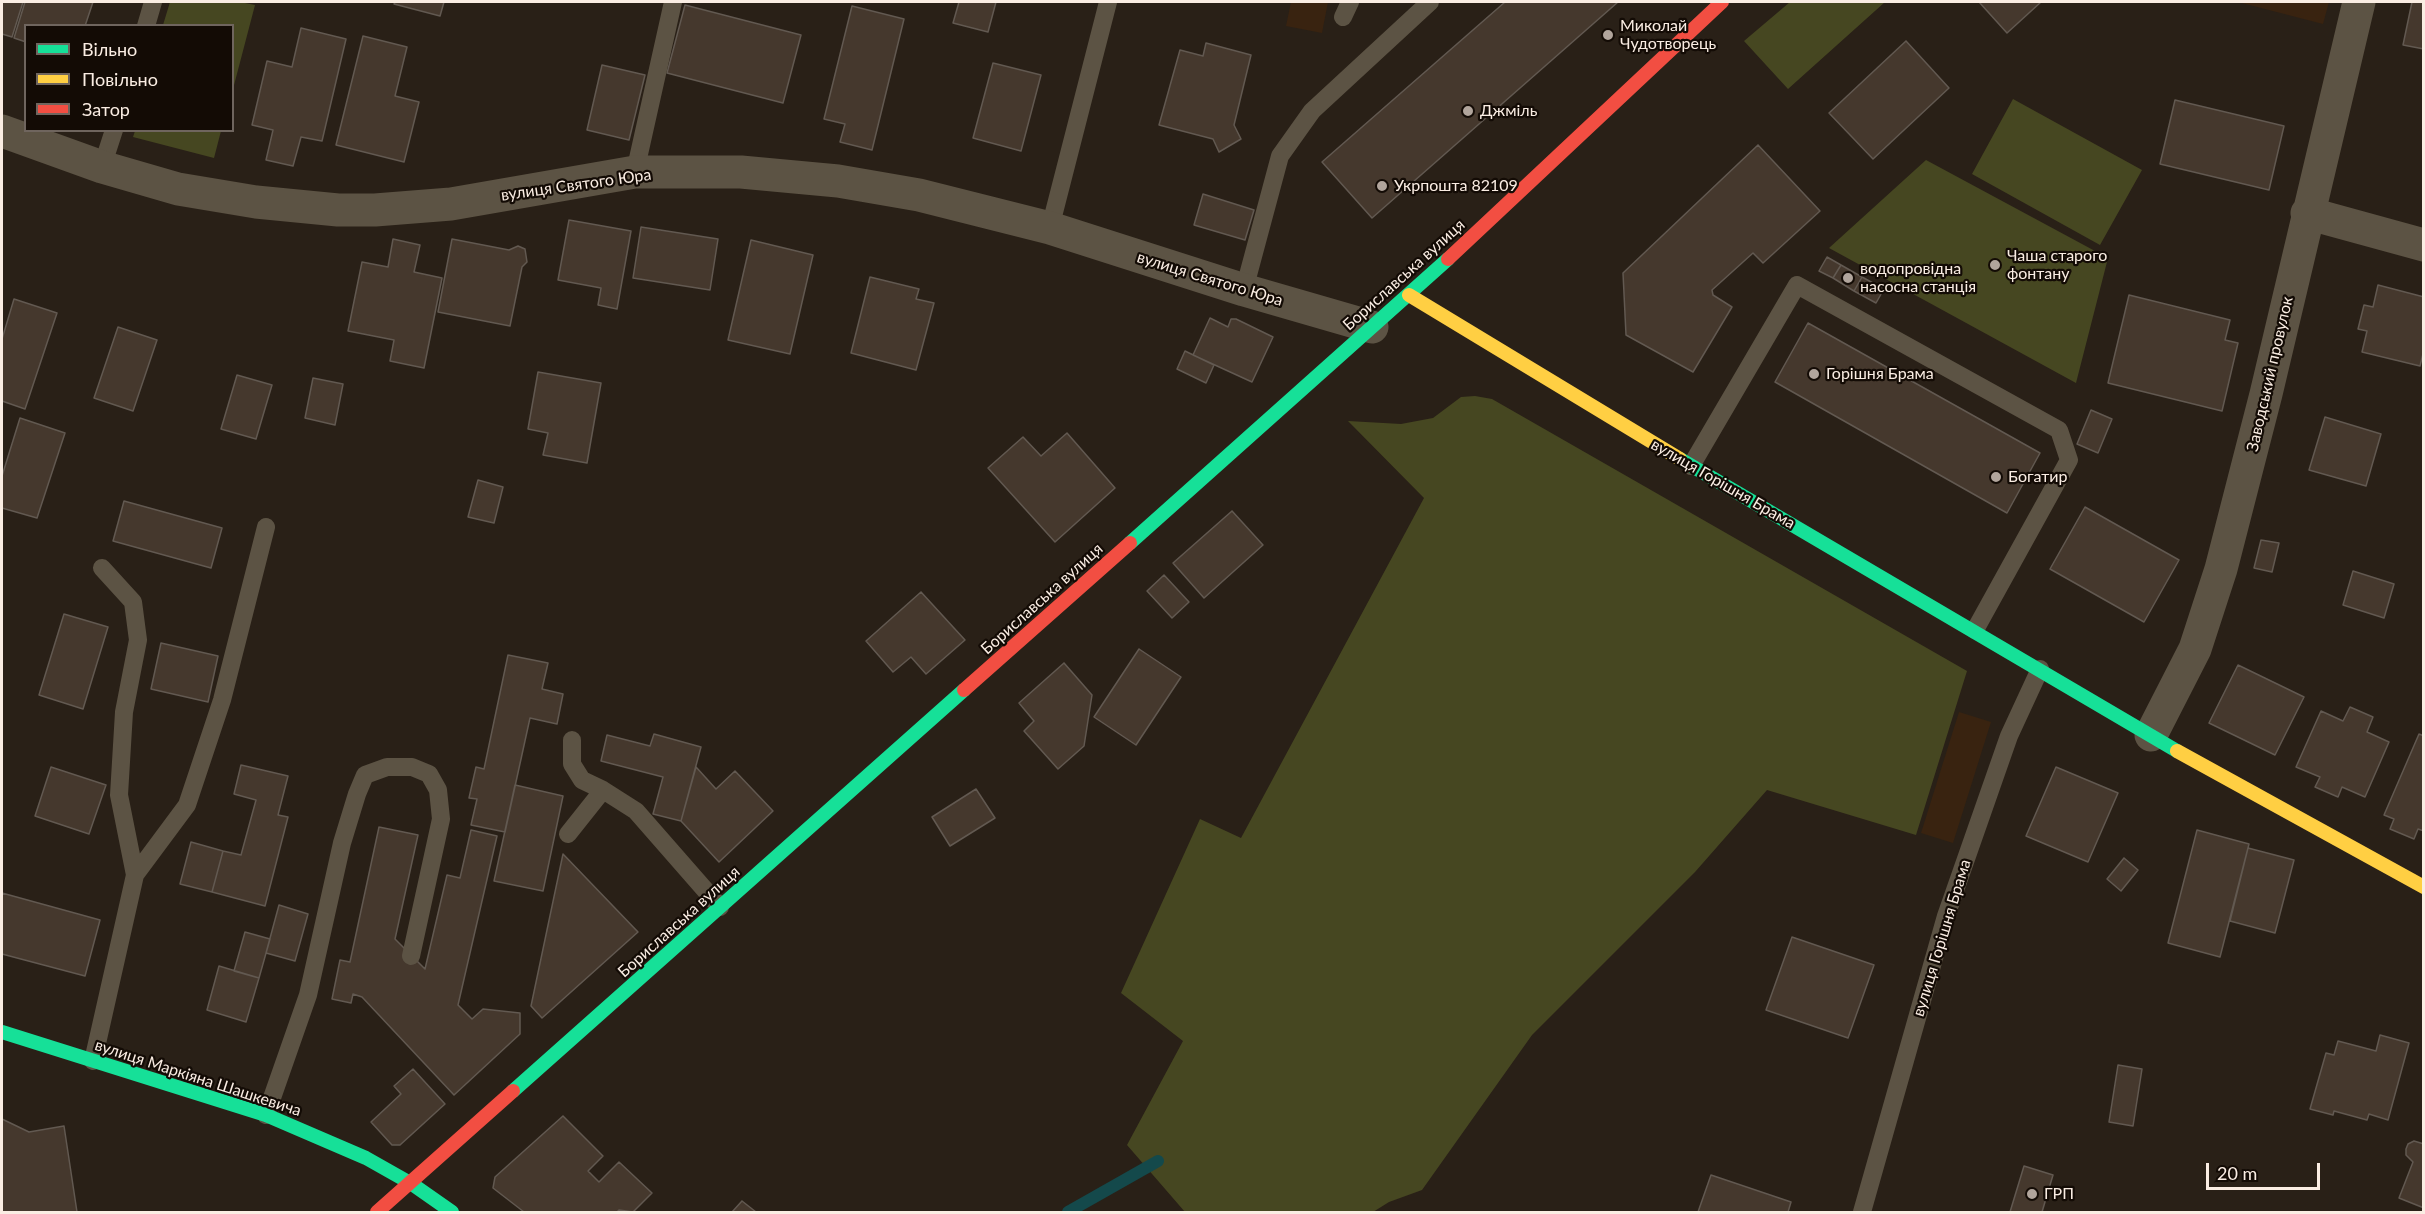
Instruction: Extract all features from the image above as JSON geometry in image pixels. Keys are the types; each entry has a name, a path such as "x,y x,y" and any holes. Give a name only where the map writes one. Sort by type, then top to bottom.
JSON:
{"street":[{"name":"Бориславська вулиця","path":"377,1212 412,1184 1409,295 1722,2"},
{"name":"Заводський провулок","path":"2151,735 2194,649 2221,568 2266,394 2307,213 2359,2"},
{"name":"вулиця Святого Юра","path":"2,131 102,167 178,189 256,202 347,210 451,204 635,172 741,172 838,181 919,195 1050,228 1244,290 1372,327"},
{"path":"2307,213 2424,245"},
{"name":"вулиця Горішня Брама","path":"1409,295 1691,466 2151,735 2424,887"},
{"name":"вулиця Маркіяна Шашкевича","path":"2,1032 266,1115 366,1158 412,1184 453,1212"}],"lane":[{"path":"147,24 153,2"},
{"path":"635,172 673,2"},
{"path":"1050,228 1108,2"},
{"path":"1244,290 1280,156 1312,111 1430,2"},
{"path":"102,167 113,132"},
{"path":"1691,466 1797,285 2059,430 2069,460 1975,630"},
{"path":"93,1061 135,875 187,805 222,699 266,527"},
{"path":"102,568 133,602 138,640 124,712 119,795 135,875"},
{"name":"вулиця Горішня Брама","path":"1862,1212 1946,916 2008,736 2040,669"},
{"path":"572,740 572,764 582,780 636,811 720,907"},
{"path":"266,1115 308,994 342,843 357,794 365,775 387,767 412,767 429,774 438,790 441,819 411,956"},
{"path":"568,834 603,790"}],"shaded area":[{"path":"170,2 240,2 255,5 234,85 234,24 163,24"},
{"path":"1291,2 1328,2 1322,33 1286,26"},
{"path":"1790,2 1885,2 1788,89 1744,41"},
{"path":"2238,2 2329,2 2323,24"},
{"path":"2013,99 2142,170 2100,245 1972,174"},
{"path":"134,132 221,132 214,158 133,137"},
{"path":"1926,160 2108,258 2076,383 1829,248"},
{"path":"1475,396 1492,399 1967,671 1916,835 1767,790 1695,872 1532,1035 1422,1190 1389,1202 1373,1212 1185,1212 1127,1145 1183,1041 1121,993 1200,819 1241,838 1424,498 1348,421 1401,424 1433,418 1461,397"},
{"path":"1959,712 1991,722 1953,843 1921,833"}],"building":[{"path":"2,2 23,2 12,37 2,34"},
{"path":"25,2 93,2 86,24 24,24 24,41 14,38"},
{"path":"395,2 444,2 440,16 394,4"},
{"path":"959,2 996,2 988,32 953,23"},
{"path":"1505,2 1618,2 1372,218 1322,162"},
{"path":"1979,2 2041,2 2007,33"},
{"path":"2412,2 2424,2 2424,49 2403,45"},
{"path":"685,5 801,35 783,103 667,73"},
{"path":"852,6 904,19 872,150 840,142 845,124 824,119"},
{"path":"301,28 346,39 322,141 301,137 293,166 266,160 273,130 252,125 267,61 292,67"},
{"path":"363,36 407,47 395,96 419,102 404,162 336,145"},
{"path":"1906,41 1949,88 1873,159 1829,113"},
{"path":"1206,43 1251,55 1234,125 1241,139 1219,152 1213,139 1159,125 1180,50 1203,56"},
{"path":"993,63 1041,75 1021,151 973,138"},
{"path":"602,65 645,75 629,140 587,130"},
{"path":"2175,100 2284,126 2269,190 2160,164"},
{"path":"1758,145 1820,211 1763,263 1753,253 1712,290 1713,295 1732,307 1693,372 1626,335 1623,273"},
{"path":"1203,194 1254,210 1245,240 1194,225"},
{"path":"569,220 631,231 617,309 598,305 601,288 558,280"},
{"path":"641,227 718,239 710,290 633,278"},
{"path":"393,239 420,245 414,272 442,278 424,368 390,361 394,340 348,331 362,262 388,267"},
{"path":"452,239 509,250 518,246 525,249 527,262 522,267 510,326 438,312"},
{"path":"751,240 813,255 790,354 728,340"},
{"path":"1827,257 1841,265 1833,278 1819,271"},
{"name":"водопровідна насосна станція","path":"1841,265 1862,277 1854,291 1833,278"},
{"path":"870,277 919,289 916,299 934,303 916,370 851,353"},
{"path":"1862,277 1884,289 1876,303 1854,291"},
{"path":"2378,285 2424,297 2424,350 2420,366 2362,352 2367,331 2358,329 2364,305 2373,307"},
{"path":"2129,295 2230,320 2225,340 2238,343 2222,411 2108,383"},
{"path":"14,299 57,313 25,409 2,401 2,339"},
{"path":"1210,318 1228,327 1231,319 1236,319 1273,337 1252,382 1193,355"},
{"path":"1808,323 2040,453 2007,513 1775,382"},
{"path":"118,327 157,340 133,411 94,398"},
{"path":"1185,351 1214,365 1206,383 1177,369"},
{"path":"538,372 601,383 587,463 543,455 548,433 528,429"},
{"path":"237,375 272,385 256,439 221,429"},
{"path":"313,378 343,384 335,425 305,418"},
{"path":"2091,410 2112,419 2098,453 2077,444"},
{"path":"2325,417 2381,434 2366,486 2309,470"},
{"path":"20,418 65,433 37,518 2,508 2,476"},
{"path":"1067,433 1115,488 1055,542 988,468 1023,437 1041,456"},
{"path":"478,480 503,487 494,523 468,517"},
{"path":"124,501 222,528 211,568 113,541"},
{"path":"2085,507 2179,560 2144,622 2050,569"},
{"path":"1232,511 1263,545 1204,598 1173,563"},
{"path":"2261,540 2279,543 2272,572 2254,568"},
{"path":"2353,571 2394,584 2384,618 2343,605"},
{"path":"1164,575 1189,602 1172,618 1147,591"},
{"path":"921,592 965,640 926,674 911,657 893,672 866,641"},
{"path":"64,614 108,627 83,709 39,695"},
{"path":"161,643 218,656 208,702 151,689"},
{"path":"1139,649 1181,677 1136,745 1094,717"},
{"path":"508,655 548,663 542,689 563,694 557,724 530,718 505,832 471,825 477,799 469,798 476,767 484,769"},
{"path":"1064,663 1092,695 1084,746 1058,769 1024,731 1034,721 1019,703"},
{"path":"2238,665 2304,697 2275,755 2209,723"},
{"path":"2350,707 2373,717 2367,732 2389,742 2365,797 2342,787 2338,797 2315,787 2320,777 2296,767 2321,711 2343,721"},
{"path":"654,734 701,747 681,821 653,814 663,777 601,761 607,735 650,746"},
{"path":"2419,734 2424,736 2424,831 2418,829 2414,839 2390,829 2394,819 2384,815"},
{"path":"241,765 288,776 278,815 288,817 265,906 212,892 223,851 241,855 256,800 234,794"},
{"path":"51,767 106,785 89,834 35,816"},
{"path":"696,767 716,789 735,771 773,811 719,862 681,821"},
{"path":"2056,767 2118,793 2088,862 2026,836"},
{"path":"515,785 563,796 543,891 494,881"},
{"path":"976,789 995,818 950,846 932,817"},
{"path":"379,827 418,835 395,939 425,969 447,875 460,878 471,830 497,836 458,1005 472,1019 483,1009 520,1013 520,1034 454,1095 362,997 353,994 351,1003 332,999 340,960 350,962"},
{"path":"2197,830 2249,844 2220,957 2168,943"},
{"path":"191,842 223,851 212,892 180,884"},
{"path":"2248,848 2294,860 2275,933 2230,921"},
{"path":"563,854 638,932 542,1018 531,1006"},
{"path":"2124,858 2138,870 2121,891 2107,879"},
{"path":"2,893 100,920 85,976 2,954"},
{"path":"279,905 308,914 295,961 266,953"},
{"path":"245,932 270,939 259,978 234,971"},
{"path":"1792,937 1874,965 1848,1038 1766,1010"},
{"path":"219,966 259,978 246,1022 207,1010"},
{"path":"2380,1035 2409,1043 2388,1120 2369,1114 2367,1120 2334,1111 2333,1115 2310,1109 2326,1053 2334,1055 2338,1041 2376,1051"},
{"path":"2118,1065 2142,1069 2133,1126 2109,1122"},
{"path":"413,1069 445,1104 400,1145 392,1145 371,1122 401,1094 394,1086"},
{"path":"563,1116 603,1156 588,1171 599,1182 619,1162 652,1193 633,1212 619,1210 617,1212 524,1212 493,1188 495,1177"},
{"path":"2,1119 29,1132 64,1126 77,1212 2,1212"},
{"path":"2414,1141 2424,1144 2424,1208 2399,1198 2413,1162 2406,1155 2406,1149 2408,1144"},
{"name":"ГРП","path":"2024,1166 2053,1175 2042,1212 2010,1212"},
{"path":"1711,1175 1791,1202 1788,1212 1698,1212"},
{"path":"742,1201 756,1212 732,1212"}],"waterway":[{"path":"1068,1212 1158,1161"}],"traffic: fast":[{"path":"1130,543 1448,259"},
{"path":"1680,459 2177,751"},
{"path":"513,1091 964,690"},
{"path":"2,1032 266,1115 366,1158 412,1184 452,1212"}],"traffic: slow":[{"path":"1409,295 1680,459"},
{"path":"2177,751 2424,887"}],"traffic: jam":[{"path":"1448,259 1722,2"},
{"path":"964,690 1130,543"},
{"path":"377,1212 513,1091"}],"place":[{"name":"Миколай Чудотворець","path":"1608,35"},
{"name":"Джміль","path":"1468,111"},
{"name":"Укрпошта 82109","path":"1382,186"},
{"name":"Чаша старого фонтану","path":"1995,265"},
{"name":"водопровідна насосна станція","path":"1848,278"},
{"name":"Горішня Брама","path":"1814,374"},
{"name":"Богатир","path":"1996,477"},
{"name":"ГРП","path":"2032,1194"}]}
